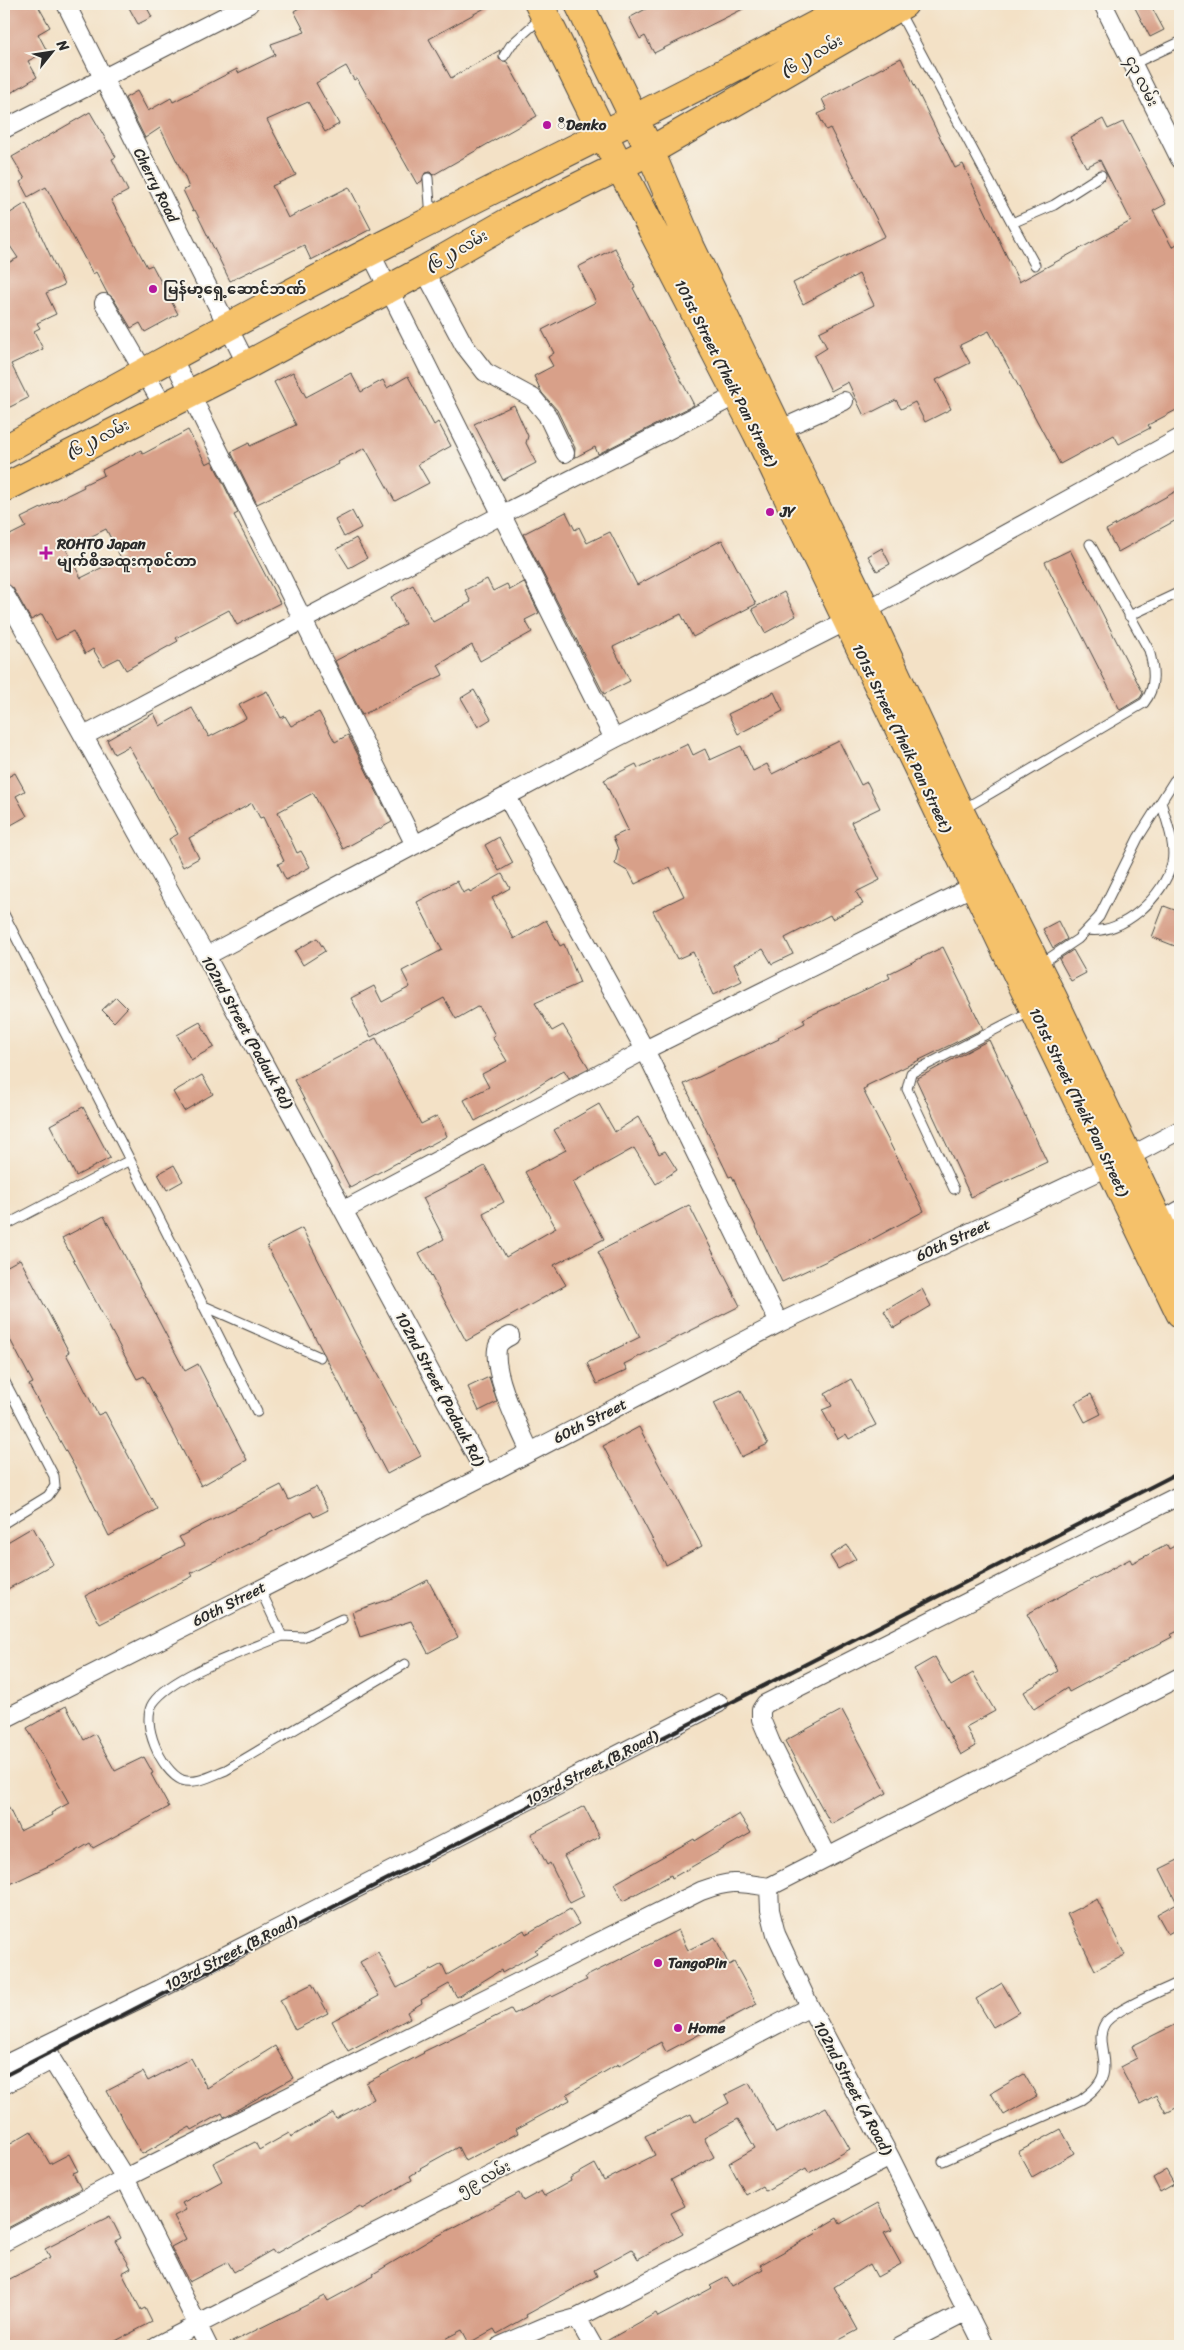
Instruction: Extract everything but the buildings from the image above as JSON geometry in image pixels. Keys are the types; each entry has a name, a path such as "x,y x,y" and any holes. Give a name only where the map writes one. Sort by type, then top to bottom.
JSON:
{"main road":[{"name":"101st Street (Theik Pan Street)","path":"579,4 650,151 747,390 779,430 856,616 960,812 983,881 1037,966 1044,1004"},
{"name":"(၆၂) လမ်း","path":"4,450 143,372 370,252 604,136 635,118 766,52 855,4"},
{"name":"(၆၂) လမ်း","path":"4,488 163,405 246,365 424,270 517,217 650,151 901,6"},
{"name":"101st Street (Theik Pan Street)","path":"542,10 619,165 747,390 1120,1162 1170,1270 1180,1313"},
{"name":"101st Street (Theik Pan Street)","path":"1120,1162 1170,1216 1170,1270"}],"street":[{"name":"Cherry Road","path":"66,4 246,365"},
{"path":"4,129 102,77 249,4"},
{"name":"၄၃ လမ်း","path":"1103,4 1180,159"},
{"path":"370,252 614,739"},
{"path":"424,270 464,345 485,372 533,398 547,415 565,453"},
{"path":"104,303 163,405"},
{"path":"172,357 415,845"},
{"path":"84,736 502,514 747,390"},
{"path":"779,430 844,401"},
{"path":"206,956 614,739 856,616 1180,438"},
{"name":"102nd Street (Padauk Rd)","path":"4,593 206,956 486,1474"},
{"path":"507,797 645,1050 778,1323"},
{"path":"344,1210 645,1050 983,881"},
{"name":"60th Street","path":"4,1718 530,1452 778,1323 1120,1162 1180,1130"},
{"path":"510,1336 500,1342 496,1348 498,1363 506,1395 530,1452"},
{"path":"828,1857 761,1719 760,1710 765,1704 1180,1495"},
{"path":"4,2242 125,2178 701,1891 724,1883 740,1882 768,1888 1180,1677"},
{"name":"103rd Street (B Road)","path":"50,2052 168,1985 719,1703"},
{"name":"102nd Street (A Road)","path":"768,1888 770,1910 776,1934 810,2007 890,2157 984,2346"},
{"name":"၅၉ လမ်း","path":"156,2346 565,2136 810,2007"},
{"path":"4,2065 50,2052"},
{"path":"4,2085 50,2052"},
{"path":"50,2052 125,2178 208,2346"},
{"path":"500,2346 544,2327 577,2318 890,2157"},
{"path":"900,2346 966,2312"},
{"path":"577,2318 593,2346"}],"lane":[{"path":"901,6 1035,265"},
{"path":"504,56 511,45 542,10"},
{"path":"1133,64 1180,42"},
{"path":"1012,223 1054,205 1101,175"},
{"path":"428,178 431,221"},
{"path":"960,812 1144,703 1151,694 1153,664 1143,636 1129,616 1090,544"},
{"path":"1129,616 1180,592"},
{"path":"1037,966 1088,930 1099,918 1138,838 1174,781 1180,775"},
{"path":"1088,930 1104,931 1120,924 1142,909 1162,885 1172,863 1172,852 1169,830 1161,802"},
{"path":"4,914 257,1412"},
{"path":"954,1189 907,1089 911,1073 1044,1004"},
{"path":"4,1226 130,1160"},
{"path":"202,1305 320,1357"},
{"path":"4,1380 54,1476 55,1486 48,1496 4,1523"},
{"path":"260,1589 282,1636"},
{"path":"342,1620 303,1638 282,1636 203,1669 166,1690 152,1704 148,1721 155,1747 169,1769 182,1780 198,1781 226,1770 405,1664"},
{"path":"943,2161 1080,2100 1094,2091 1103,2075 1101,2034 1105,2024 1114,2014 1180,1982"}],"railway":[{"path":"4,2076 1180,1472"}],"place":[{"name":"ီDenko","path":"547,125"},
{"name":"မြန်မာ့ရှေ့ဆောင်ဘဏ်","path":"153,289"},
{"name":"JY","path":"770,512"},
{"name":"ROHTO Japan မျက်စိအထူးကုစင်တာ","path":"46,553"},
{"name":"TangoPin","path":"658,1963"},
{"name":"Home","path":"678,2028"}]}
